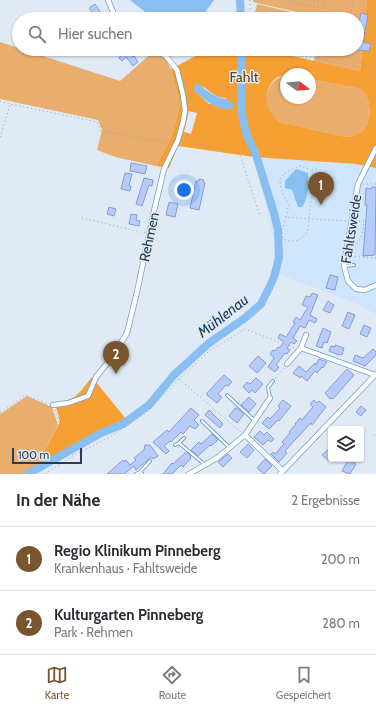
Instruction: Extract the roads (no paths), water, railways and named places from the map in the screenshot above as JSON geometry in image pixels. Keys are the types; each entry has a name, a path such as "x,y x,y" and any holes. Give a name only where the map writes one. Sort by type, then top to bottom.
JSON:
{"street":[{"path":"108,0 113,12"},
{"name":"Rehmen","path":"53,405 68,403 88,396 96,377 114,355 127,333 164,169 177,142 185,110 177,70 166,56"},
{"name":"Fahltsweide","path":"376,148 358,184 344,266 348,281 356,289 365,290 376,286"},
{"path":"288,364 300,349 306,335"},
{"path":"245,435 282,473 375,374 300,349"},
{"path":"190,474 217,458 245,435 270,398"}],"lane":[{"path":"344,266 354,265"},
{"path":"270,398 268,387 273,381"},
{"path":"227,395 255,421"},
{"path":"202,421 230,447"},
{"path":"176,445 184,438"},
{"path":"179,443 205,465"},
{"path":"136,474 141,473 150,461"}],"water":[{"path":"130,0 214,0 205,12 145,12"},
{"path":"196,83 213,95 232,102 234,104 232,109 216,107 211,104 194,90"},
{"path":"296,169 308,173 307,195 302,207 298,207 292,190 285,188 285,181"}],"waterway":[{"name":"Mühlenau","path":"240,0 241,12"},
{"name":"Mühlenau","path":"28,474 101,433 123,424 149,405 174,375 209,343 245,318 261,304 274,277 279,258 278,230 256,155 246,133 241,109 242,56"}],"place":[{"name":"Regio Klinikum Pinneberg","path":"321,205"},
{"name":"Kulturgarten Pinneberg","path":"116,374"}],"park label":[{"name":"Fahlt","path":"244,77"}]}
